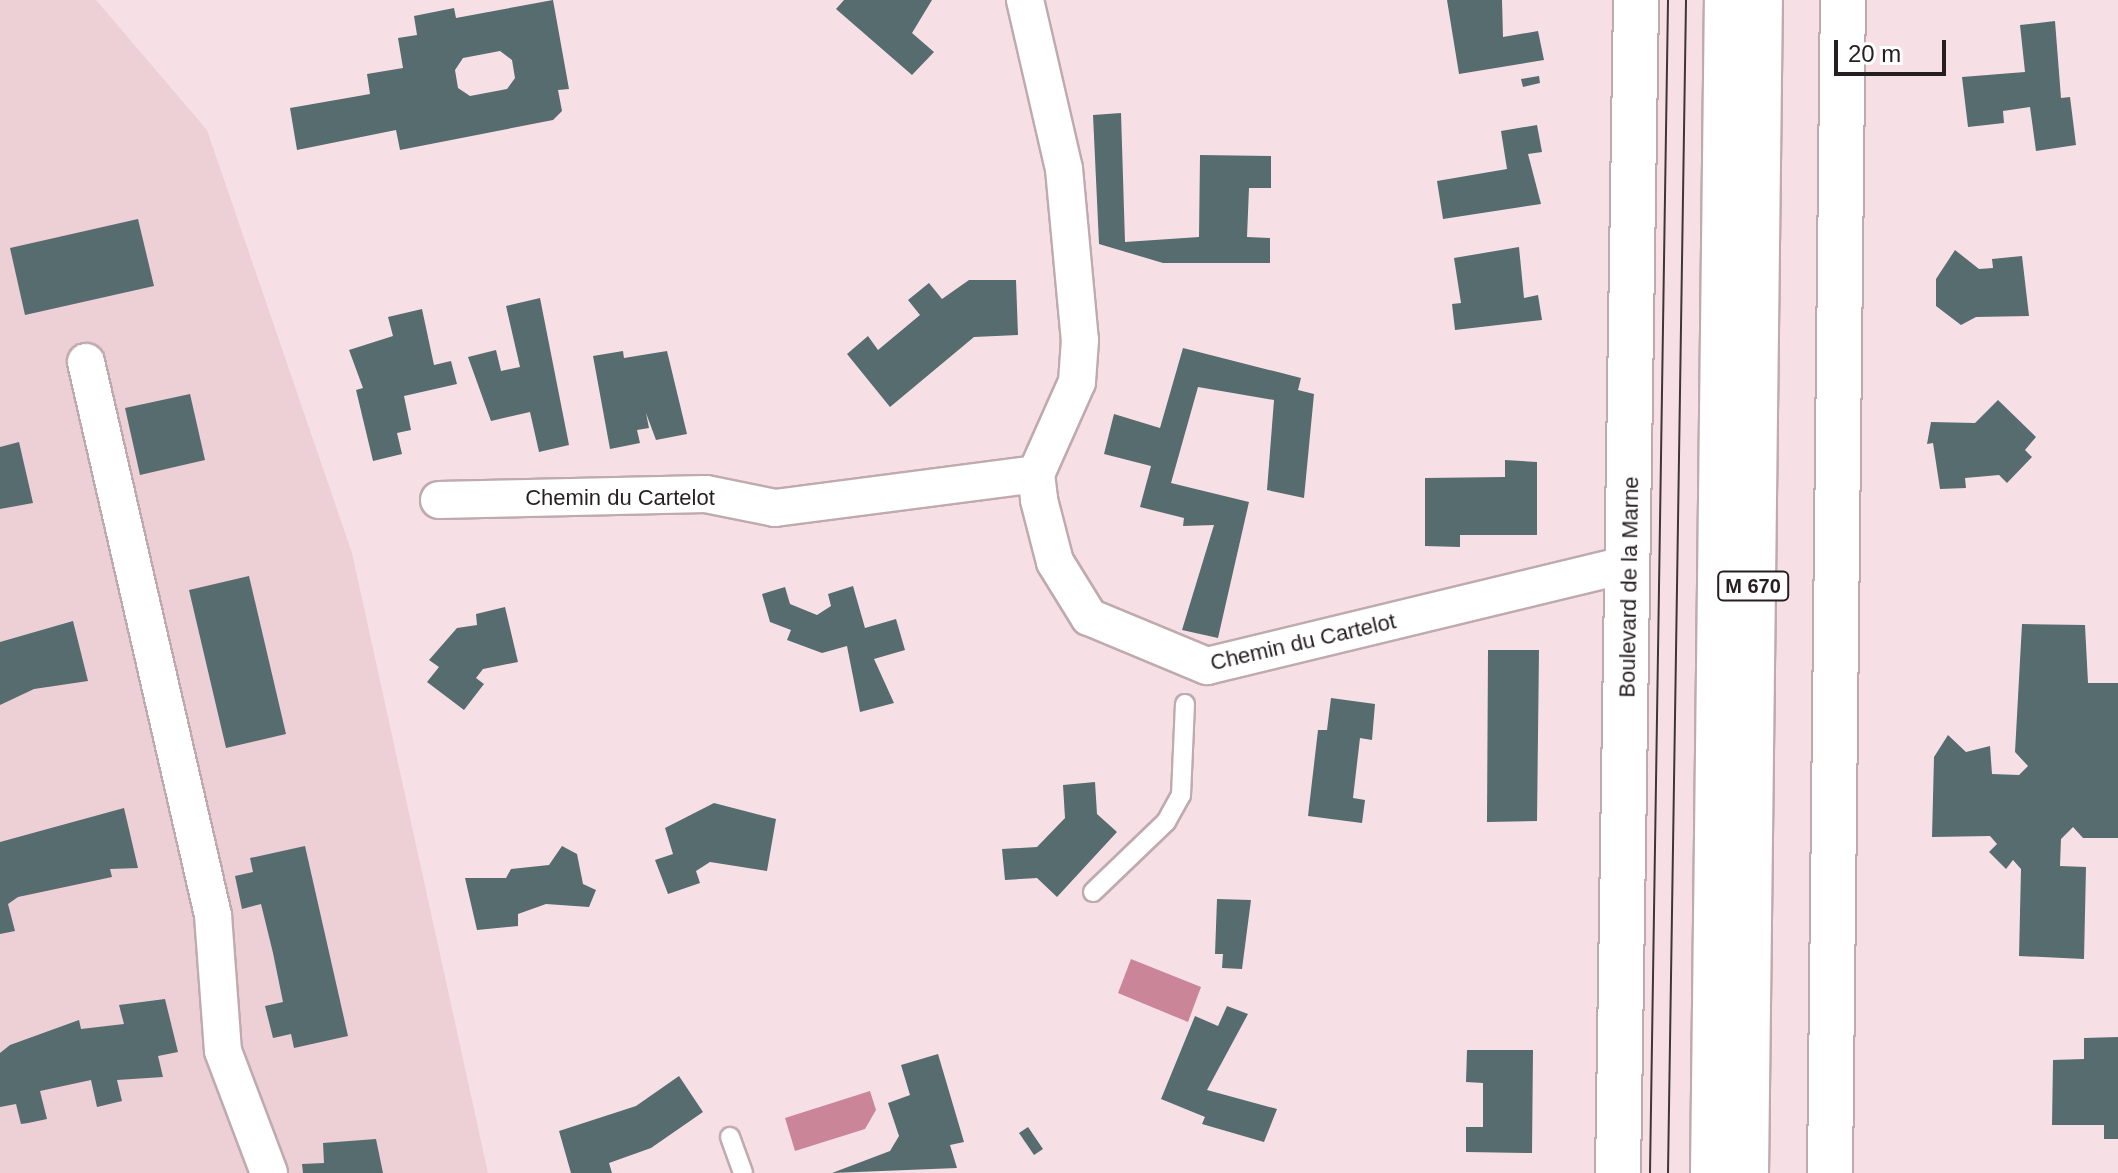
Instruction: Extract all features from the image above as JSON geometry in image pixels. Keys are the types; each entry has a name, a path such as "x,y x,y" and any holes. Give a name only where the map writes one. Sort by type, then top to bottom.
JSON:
{"street":[{"path":"1025,0 1064,169 1080,340 1077,382 1036,474"},
{"name":"Boulevard de la Marne","path":"1618,1173 1636,0"},
{"name":"M 670","path":"1713,1173 1727,0"},
{"name":"M 670","path":"1746,1173 1760,0"},
{"path":"1830,1173 1843,0"},
{"path":"86,362 213,915 223,1051 269,1173"},
{"name":"Chemin du Cartelot","path":"439,500 706,494 775,508 1036,474 1044,533 1073,601 1108,631 1189,664 1226,662 1629,564"}],"lane":[{"path":"1093,892 1166,822 1181,795 1185,704"},
{"path":"730,1137 743,1173"}],"shaded area":[{"path":"0,0 96,0 207,130 352,553 488,1173 0,1173"},
{"path":"1131,959 1201,987 1188,1022 1118,993"},
{"path":"870,1091 876,1110 865,1129 795,1151 785,1118"}],"building":[{"path":"553,0 569,89 558,90 562,111 553,120 400,150 396,130 297,150 290,108 370,94 367,74 403,68 398,38 417,35 414,16 454,8 456,18","holes":["500,51 512,60 515,78 507,89 470,96 458,88 455,70 463,58"]},
{"path":"844,0 932,0 912,33 934,52 912,75 836,9"},
{"path":"1447,0 1502,0 1503,37 1538,31 1544,60 1459,74"},
{"path":"2055,21 2061,98 2070,97 2076,145 2036,151 2030,107 2003,111 2004,123 1968,127 1962,77 2025,72 2020,25"},
{"path":"1539,76 1540,83 1523,87 1521,79"},
{"path":"1121,113 1125,242 1199,237 1200,155 1271,156 1271,188 1249,188 1247,237 1270,238 1270,263 1163,263 1099,244 1093,115"},
{"path":"1537,125 1542,152 1528,154 1541,204 1443,219 1437,181 1507,169 1501,131"},
{"path":"138,219 154,286 25,315 10,248"},
{"path":"1519,247 1524,298 1538,295 1542,320 1455,330 1452,304 1461,303 1454,258"},
{"path":"1955,250 1979,269 1993,268 1992,259 2022,256 2029,316 1976,317 1961,325 1936,306 1936,279"},
{"path":"969,280 1016,280 1018,335 974,337 890,407 847,354 868,336 878,350 920,315 908,300 929,283 942,299"},
{"path":"540,298 569,445 539,452 530,412 491,421 468,357 496,350 501,371 520,367 506,306"},
{"path":"422,309 434,365 451,361 457,384 404,396 411,430 397,433 402,454 373,461 356,390 363,388 349,350 393,336 388,317"},
{"path":"1183,348 1301,378 1298,390 1314,394 1304,498 1267,490 1274,400 1198,387 1171,483 1249,502 1218,638 1182,630 1214,525 1183,526 1184,518 1140,507 1151,466 1104,454 1114,414 1160,428"},
{"path":"623,351 624,358 667,351 687,434 656,440 646,413 649,428 637,430 640,443 610,449 593,356"},
{"path":"190,394 205,460 140,475 125,408"},
{"path":"1998,400 2036,437 2025,450 2032,457 2007,483 1999,475 1965,478 1966,488 1940,489 1933,443 1927,444 1931,422 1975,423"},
{"path":"19,442 33,503 0,509 0,447"},
{"path":"1505,460 1537,462 1537,535 1460,535 1460,547 1425,546 1425,478 1505,477"},
{"path":"249,576 286,734 226,748 189,590"},
{"path":"853,586 865,628 896,619 905,650 874,659 894,703 860,712 847,646 822,653 787,640 791,630 770,622 762,594 785,587 790,604 817,615 831,606 828,594"},
{"path":"505,607 518,662 483,669 476,678 484,684 464,710 427,682 439,667 429,660 457,628 477,625 476,614"},
{"path":"73,621 88,681 34,689 0,705 0,642"},
{"path":"2022,624 2085,625 2088,683 2118,683 2118,838 2083,838 2073,827 2061,839 2060,866 2086,867 2084,959 2019,956 2021,869 2013,860 2006,869 1989,852 1997,844 1990,836 1932,837 1934,757 1948,735 1966,752 1990,746 1992,774 2019,775 2028,766 2015,752"},
{"path":"1488,650 1539,650 1537,821 1487,822"},
{"path":"1331,698 1375,704 1372,740 1360,738 1353,798 1365,800 1362,823 1308,816 1318,730 1327,730"},
{"path":"1095,782 1097,814 1117,832 1057,897 1037,878 1005,880 1002,849 1037,847 1065,818 1063,785"},
{"path":"714,803 776,819 767,871 710,862 696,871 700,883 668,894 655,860 673,854 665,828"},
{"path":"124,808 138,868 110,869 112,877 18,897 8,904 15,931 0,934 0,842"},
{"path":"305,846 348,1036 294,1048 291,1034 273,1038 265,1006 283,1002 273,953 261,904 242,909 235,876 253,872 250,858"},
{"path":"562,846 577,854 583,884 596,890 589,907 546,904 518,914 518,926 477,930 465,878 506,878 511,869 549,865"},
{"path":"1217,899 1251,900 1242,969 1222,968 1223,954 1215,954"},
{"path":"165,999 178,1052 158,1056 163,1077 117,1080 122,1101 97,1107 91,1080 40,1091 47,1119 28,1123 21,1124 16,1104 0,1107 0,1053 10,1045 79,1020 81,1029 124,1024 119,1005"},
{"path":"1227,1006 1248,1014 1207,1090 1277,1109 1264,1142 1202,1124 1205,1117 1161,1099 1195,1016 1218,1026"},
{"path":"2118,1037 2118,1139 2104,1139 2104,1125 2052,1125 2053,1060 2084,1059 2084,1038"},
{"path":"1467,1050 1533,1050 1532,1153 1466,1152 1466,1127 1483,1127 1483,1083 1466,1082"},
{"path":"938,1054 964,1142 950,1145 957,1168 832,1173 890,1151 899,1136 888,1103 910,1095 901,1065"},
{"path":"679,1076 703,1112 651,1148 609,1163 612,1173 571,1173 559,1131 636,1106"},
{"path":"1028,1127 1043,1149 1034,1155 1019,1133"},
{"path":"376,1139 383,1173 303,1173 302,1164 324,1163 323,1143"}],"tram line":[{"path":"1650,1173 1668,0"},
{"path":"1668,1173 1686,0"}]}
